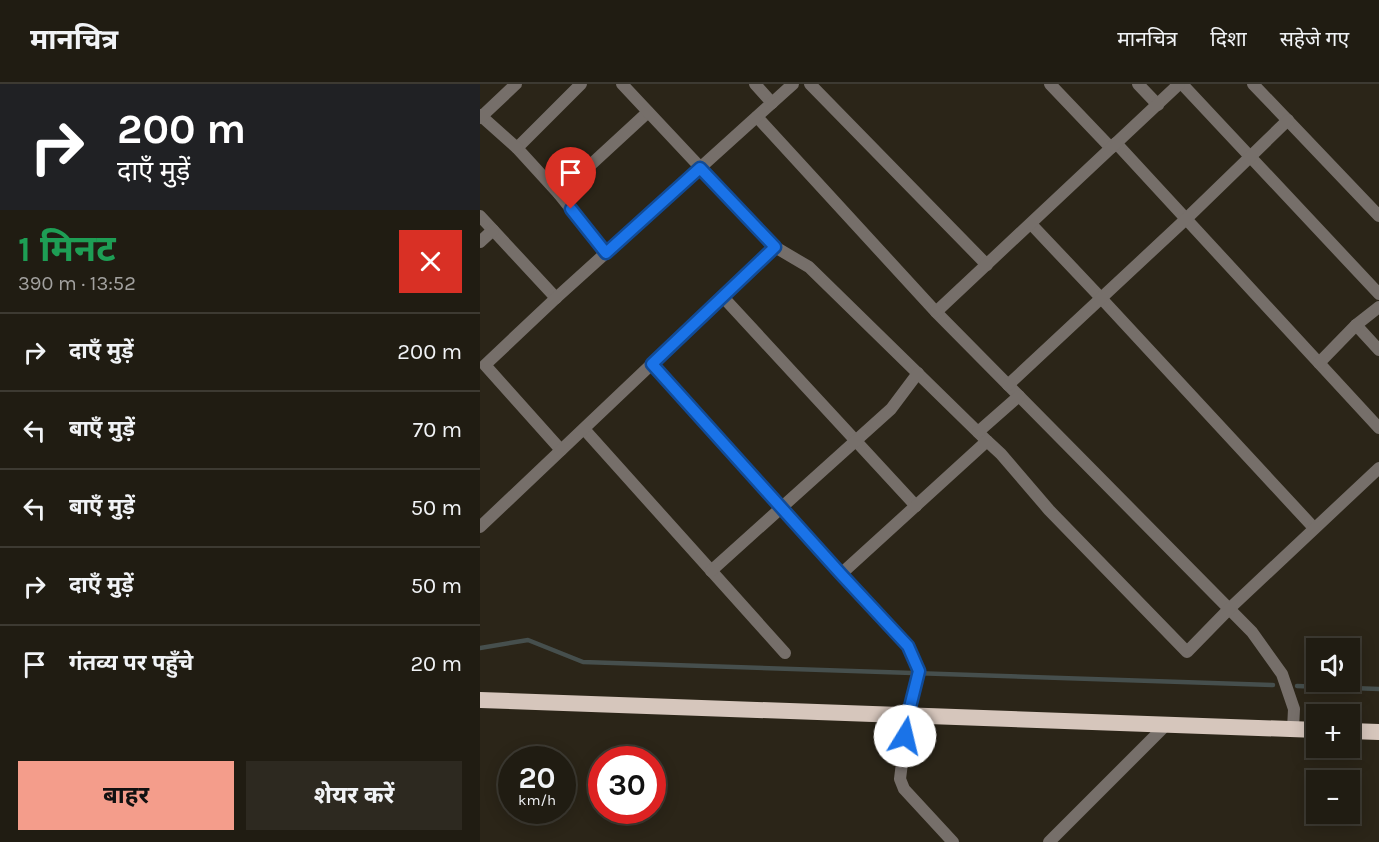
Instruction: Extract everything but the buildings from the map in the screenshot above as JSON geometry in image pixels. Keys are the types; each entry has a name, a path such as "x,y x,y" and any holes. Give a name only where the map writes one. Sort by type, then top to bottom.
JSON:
{"highway":[{"path":"480,700 1306,730"},
{"path":"1360,731 1379,732"}],"street":[{"path":"516,84 481,117 517,148 559,194 606,253"},
{"path":"517,148 581,84"},
{"path":"622,84 775,247 809,267 1001,454 1049,510 1187,652 1229,609 1379,468"},
{"path":"755,84 772,103"},
{"path":"561,450 482,367 793,84"},
{"path":"810,84 987,265"},
{"path":"1050,84 1186,219 1379,428"},
{"path":"1138,84 1158,105"},
{"path":"936,312 1181,84 1379,294"},
{"path":"1253,84 1379,216"},
{"path":"559,194 648,112"},
{"path":"757,117 936,312 1252,632 1282,674 1294,709 1293,729"},
{"path":"1008,385 1288,120"},
{"path":"480,216 556,298"},
{"path":"1030,224 1314,528"},
{"path":"480,242 493,230"},
{"path":"480,527 775,247"},
{"path":"723,297 916,506"},
{"path":"1319,363 1356,325 1379,307"},
{"path":"1356,325 1379,350"},
{"path":"652,364 908,646 919,671 908,715 900,779 904,789 953,842"},
{"path":"711,571 891,410 918,374"},
{"path":"978,432 1019,396"},
{"path":"584,429 785,653"},
{"path":"841,574 987,441"},
{"path":"1049,842 1167,724"}],"waterway":[{"path":"480,648 528,640 583,662 1273,685"},
{"path":"1297,686 1379,689"}],"route":[{"path":"571,209 606,253 700,168 775,247 652,364 908,646 919,671 905,736"}]}
